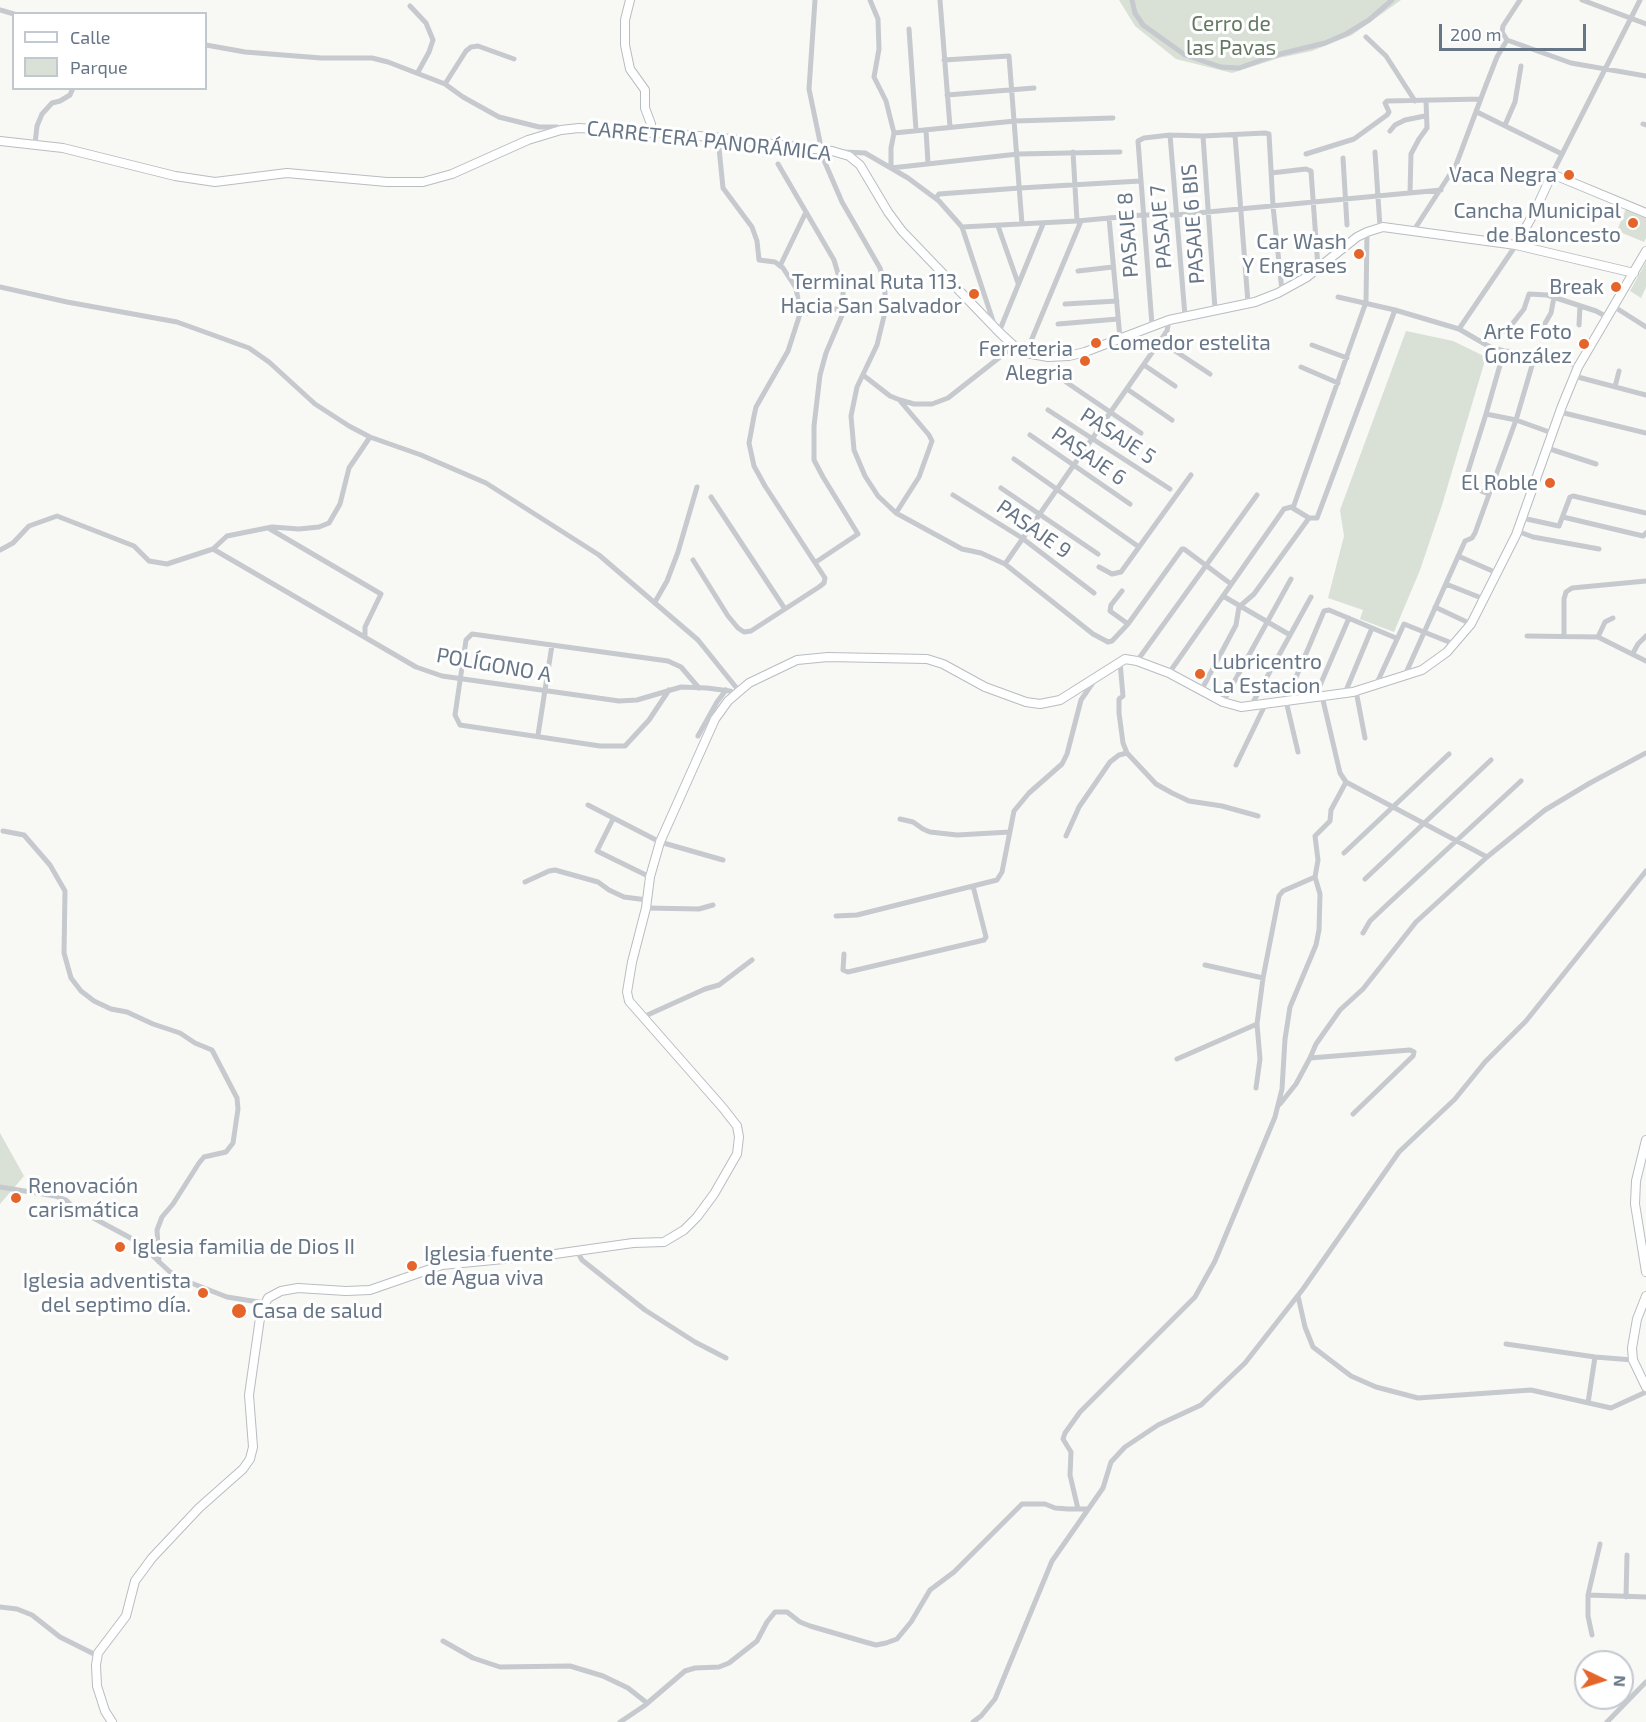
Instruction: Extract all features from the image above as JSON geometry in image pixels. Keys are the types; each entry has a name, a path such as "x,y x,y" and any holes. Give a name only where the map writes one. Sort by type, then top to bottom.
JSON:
{"street":[{"path":"630,0 625,20 625,45 630,69 645,90 645,108 651,132"},
{"path":"815,0 809,89 820,142"},
{"path":"870,0 878,19 879,49 874,77 886,101 894,133 891,168"},
{"path":"940,0 950,127"},
{"path":"1132,0 1135,13 1143,25 1185,55 1221,67 1239,68 1276,55 1325,43 1369,20 1392,0"},
{"path":"1520,0 1503,26 1502,32 1507,39 1572,63 1646,76"},
{"path":"1582,0 1646,24"},
{"path":"1458,329 1515,245 1535,211 1641,0"},
{"path":"410,6 426,23 433,40 418,72"},
{"path":"909,29 916,130"},
{"path":"1366,37 1386,56 1415,101"},
{"path":"1414,230 1456,165 1497,57 1507,39"},
{"path":"207,45 267,54 321,58 372,58 418,72 445,84 499,117 539,127 557,127 561,130"},
{"path":"445,84 471,47 478,46 514,59"},
{"path":"944,60 1009,56 1022,224"},
{"path":"1505,125 1515,102 1521,66"},
{"path":"947,95 1034,88"},
{"path":"35,144 37,126 42,114 52,104 70,95 72,90"},
{"path":"1306,154 1354,139 1387,116 1389,112 1385,103 1387,101 1481,99"},
{"path":"1410,193 1411,154 1427,128 1426,100"},
{"path":"1477,112 1562,154"},
{"path":"1390,131 1395,125 1405,120 1425,116"},
{"path":"894,133 1015,121 1113,118"},
{"name":"CARRETERA PANORÁMICA","path":"0,141 35,144 206,181 234,181 287,173 417,183 452,174 528,140 561,130 579,128 718,138 832,151 849,156 860,165 902,231 996,329 1014,346 1026,352 1048,357 1069,356 1085,352 1152,325 1248,303 1282,291 1307,277 1366,232 1380,227"},
{"path":"926,129 928,163"},
{"path":"1170,135 1269,134 1273,206 1282,291"},
{"name":"PASAJE 8","path":"1152,325 1138,141 1144,138 1170,135"},
{"name":"PASAJE 7","path":"1170,135 1185,316"},
{"path":"1235,135 1248,303"},
{"name":"PASAJE 6 BIS","path":"1203,136 1215,309"},
{"path":"693,560 728,616 744,632 751,631 824,584 825,578 754,466 749,443 756,408 788,351 799,314 796,288 789,275 775,262 759,260 757,241 752,227 723,188 718,138"},
{"path":"832,151 865,153 936,198 962,227 996,329"},
{"path":"1026,352 1079,221 1073,152"},
{"path":"891,168 1017,154 1120,152"},
{"path":"1375,152 1380,227 1515,245 1634,273"},
{"path":"824,158 842,202 880,268 885,287 885,312 877,345 857,387 851,416 854,450 865,476 878,496 896,513 962,549 981,553 1005,564 1093,634 1108,642 1112,641 1128,624 1179,550 1184,549 1231,584"},
{"path":"1343,158 1347,225"},
{"path":"778,164 834,260 839,273 844,309 820,375 814,434 814,460 822,477 858,534 816,562"},
{"path":"1271,173 1310,169 1318,268"},
{"path":"1552,174 1646,213"},
{"path":"936,198 939,194 1140,181"},
{"path":"962,227 1043,224 1142,214 1176,215 1441,190"},
{"path":"780,266 806,212"},
{"path":"1108,218 1120,338"},
{"path":"996,329 1043,224"},
{"path":"998,225 1018,284"},
{"path":"1293,508 1366,302 1366,232"},
{"path":"112,1722 105,1711 97,1686 96,1665 100,1647 126,1616 137,1576 199,1508 237,1474 250,1459 253,1447 249,1395 259,1325 265,1303 271,1295 290,1288 370,1290 442,1265 633,1243 658,1243 676,1236 701,1212 737,1154 739,1137 737,1126 629,1001 627,992 650,878 660,842 715,719 737,692 748,683 796,660 828,657 927,659 943,664 985,687 1026,702 1040,704 1060,700 1125,659 1169,672 1223,702 1241,707 1356,691 1422,670 1454,644 1471,624 1517,531 1578,367 1646,251"},
{"path":"1078,271 1113,267"},
{"path":"0,286 67,302 177,322 249,348 269,362 315,404 370,437 421,455 486,483 599,555 698,640 737,692"},
{"path":"1506,332 1524,309 1529,294 1554,297 1607,317"},
{"path":"1338,297 1366,302 1458,329 1504,351 1552,354 1578,367"},
{"path":"1540,332 1549,319 1554,297"},
{"path":"1065,304 1117,301"},
{"path":"1579,325 1580,306"},
{"path":"1613,306 1646,327"},
{"path":"799,314 870,308"},
{"path":"1169,672 1284,509 1293,508 1314,519 1318,515 1395,310"},
{"path":"1058,324 1118,319"},
{"path":"1005,564 1161,341 1167,331 1169,320"},
{"path":"1161,341 1210,374"},
{"path":"1312,345 1347,358"},
{"path":"863,375 890,396 914,404 932,404 948,398 1014,346"},
{"path":"1489,494 1468,486 1465,481 1504,351"},
{"path":"1405,676 1465,541 1474,536 1516,420 1536,352"},
{"path":"1144,365 1175,386"},
{"path":"1301,367 1338,382"},
{"path":"1616,387 1618,371"},
{"path":"1574,376 1646,395"},
{"path":"1066,382 1141,433"},
{"path":"1127,389 1172,420"},
{"path":"896,513 919,477 932,441 930,435 900,400"},
{"name":"PASAJE 5","path":"1048,410 1170,489"},
{"path":"1560,412 1646,432"},
{"path":"1486,413 1516,420 1552,433"},
{"name":"PASAJE 6","path":"1030,435 1130,504"},
{"path":"0,550 13,543 30,526 57,516 134,546 150,561 167,564 213,549 227,536 269,528 299,529 329,524 340,504 349,468 370,437"},
{"path":"1547,448 1596,464"},
{"path":"1014,459 1139,547"},
{"path":"1099,567 1112,574 1121,572 1191,475"},
{"path":"655,602 667,581 678,552 698,487"},
{"path":"1001,488 1098,554"},
{"name":"PASAJE 9","path":"953,495 1022,538 1094,593"},
{"path":"1137,661 1257,495"},
{"path":"1522,518 1559,526 1570,497 1573,496 1646,513"},
{"path":"711,497 785,609"},
{"path":"1563,517 1643,536 1646,533"},
{"path":"1202,689 1236,625 1239,606 1254,594 1309,518"},
{"path":"269,528 381,594 365,627 365,637"},
{"path":"1517,531 1533,537 1599,549"},
{"name":"POLÍGONO A","path":"213,549 416,667 442,676 620,701 637,700 681,687 737,692"},
{"path":"1458,556 1497,573"},
{"path":"1223,702 1291,579"},
{"path":"1564,636 1566,592 1572,588 1646,581"},
{"path":"1446,585 1484,599"},
{"path":"1122,591 1110,611 1128,624"},
{"path":"1223,596 1290,635"},
{"path":"1251,707 1311,597"},
{"path":"1435,607 1471,624"},
{"path":"1298,752 1286,701 1324,611 1329,610 1396,638"},
{"path":"1349,618 1318,697 1340,772 1346,782 1487,857"},
{"path":"1598,637 1605,622 1613,618"},
{"path":"1376,685 1404,624 1454,644"},
{"path":"1345,693 1372,628"},
{"path":"669,690 649,720 625,746 600,746 460,724 455,715 466,640 472,634 668,661 681,667 699,688"},
{"path":"1527,636 1598,637 1646,661"},
{"path":"1633,653 1646,636"},
{"path":"537,735 552,645"},
{"path":"1120,662 1123,696 1119,699 1119,713 1123,743 1127,753 1156,784 1172,794 1189,801 1222,806 1258,816"},
{"path":"836,916 857,915 997,880 1000,876 1014,812 1019,803 1062,764 1067,754 1081,700 1096,677"},
{"path":"698,736 726,690"},
{"path":"1356,691 1365,738"},
{"path":"1236,765 1265,705"},
{"path":"1066,836 1079,807 1110,762 1119,755 1127,753"},
{"path":"1278,1106 1296,1084 1316,1044 1340,1010 1363,989 1416,922 1487,857 1545,810 1646,753"},
{"path":"1344,853 1449,754"},
{"path":"1365,879 1491,760"},
{"path":"1363,933 1370,921 1521,781"},
{"path":"1078,1509 1070,1475 1071,1452 1063,1439 1065,1432 1080,1412 1195,1297 1215,1261 1278,1106 1290,1007 1316,945 1319,930 1320,894 1315,876 1318,860 1315,836 1330,821 1331,810 1346,782"},
{"path":"588,805 660,842 723,860"},
{"path":"613,819 597,851 650,878"},
{"path":"900,819 913,822 930,832 957,835 1010,832"},
{"path":"3,831 24,835 51,864 66,891 64,953 72,978 81,991 94,1001 111,1009 127,1012 180,1033 212,1050 237,1098 238,1109 233,1143 226,1152 204,1157 162,1217 157,1230 159,1262"},
{"path":"525,882 555,870 598,882 624,897 646,904 699,909 713,905"},
{"path":"973,1722 995,1699 1052,1561 1103,1488 1111,1462 1125,1447 1158,1425 1201,1405 1245,1363 1298,1296 1399,1152 1455,1099 1485,1062 1526,1022 1646,871"},
{"path":"1256,1088 1260,1059 1257,1024 1263,978 1279,896 1282,891 1315,876"},
{"path":"844,954 843,970 848,972 984,940 986,937 973,886"},
{"path":"643,1017 719,985 752,960"},
{"path":"1205,965 1263,978"},
{"path":"1177,1059 1257,1024"},
{"path":"1310,1058 1410,1050 1414,1052 1413,1056 1353,1114"},
{"path":"1646,1140 1639,1167 1635,1204 1646,1272"},
{"path":"0,1187 66,1200 73,1207 138,1242 159,1262 186,1281 227,1297 265,1303"},
{"path":"577,1251 582,1260 645,1310 695,1342 726,1358"},
{"path":"1298,1296 1305,1327 1313,1347 1351,1376 1376,1387 1418,1398 1531,1390 1611,1408 1646,1392"},
{"path":"1646,1296 1634,1333 1633,1360 1643,1373 1646,1387"},
{"path":"1506,1344 1633,1360"},
{"path":"1588,1403 1595,1357"},
{"path":"620,1722 685,1671 695,1668 719,1667 729,1663 757,1641 766,1622 775,1612 787,1612 810,1626 865,1642 876,1644 897,1639 911,1622 930,1590 954,1572 1022,1504 1088,1509"},
{"path":"1592,1635 1588,1616 1588,1595 1600,1544"},
{"path":"1626,1597 1627,1555"},
{"path":"1588,1595 1646,1597"},
{"path":"0,1607 17,1609 32,1616 60,1637 98,1656"},
{"path":"442,1641 473,1658 500,1667 570,1666 603,1676 628,1688 647,1703"},
{"path":"1608,1722 1646,1682"}],"green space":[{"name":"Cerro de las Pavas","path":"1119,0 1401,0 1352,35 1312,51 1279,58 1232,73 1176,59 1135,26"},
{"name":"Cancha Municipal de Baloncesto","path":"1626,209 1646,218 1644,242 1620,232 1621,229 1618,228"},
{"path":"1646,262 1646,287 1641,298 1630,291"},
{"path":"1406,331 1453,341 1486,357 1442,505 1420,570 1394,632 1360,619 1363,610 1328,598 1344,536 1340,510"},
{"path":"0,1133 24,1176 0,1204"}],"place":[{"name":"Vaca Negra","path":"1569,175"},
{"name":"Cancha Municipal de Baloncesto","path":"1633,223"},
{"name":"Car Wash Y Engrases","path":"1359,254"},
{"name":"Break","path":"1616,287"},
{"name":"Terminal Ruta 113. Hacia San Salvador","path":"974,294"},
{"name":"Comedor estelita","path":"1096,343"},
{"name":"Arte Foto González","path":"1584,344"},
{"name":"Ferreteria Alegria","path":"1085,361"},
{"name":"El Roble","path":"1550,483"},
{"name":"Lubricentro La Estacion","path":"1200,674"},
{"name":"Renovación carismática","path":"16,1198"},
{"name":"Iglesia familia de Dios II","path":"120,1247"},
{"name":"Iglesia fuente de Agua viva","path":"412,1266"},
{"name":"Iglesia adventista del septimo día.","path":"203,1293"},
{"name":"Casa de salud","path":"239,1311"}]}
